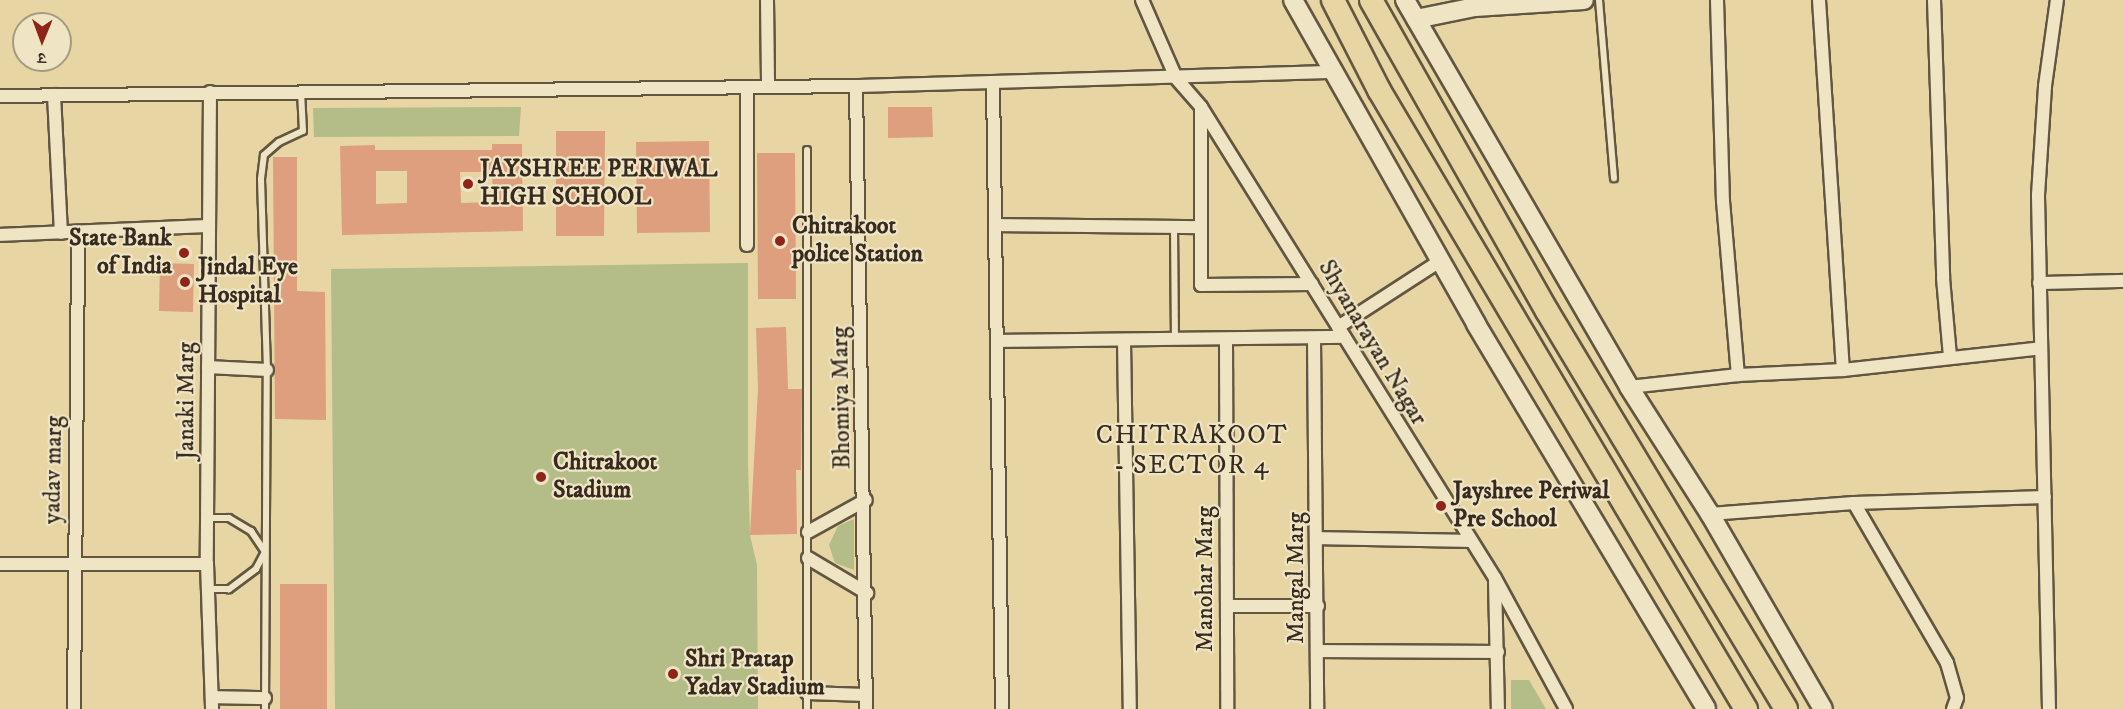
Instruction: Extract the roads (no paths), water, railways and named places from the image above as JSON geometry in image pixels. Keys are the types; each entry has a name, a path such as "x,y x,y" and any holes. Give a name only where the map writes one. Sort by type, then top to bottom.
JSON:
{"highway":[{"path":"1332,0 1385,100 1746,709"},
{"path":"1371,0 1430,111 1547,311 1786,709"}],"street":[{"path":"767,0 768,87"},
{"name":"Shyanarayan Nagar","path":"1142,0 1176,78 1201,107 1468,541 1495,578 1566,709"},
{"path":"1293,0 1331,72 1440,261 1706,709"},
{"path":"1405,0 1629,387 1710,514 1823,709"},
{"path":"1416,19 1475,7 1584,0"},
{"path":"1717,0 1723,201 1738,375"},
{"path":"1819,0 1843,370"},
{"path":"1934,0 1943,278 1950,357"},
{"path":"2049,709 2039,283 2041,141 2057,0"},
{"path":"0,96 301,90 856,86 1331,72"},
{"path":"993,82 999,341 1002,709"},
{"name":"Bhomiya Marg","path":"856,86 866,500 866,709"},
{"path":"747,87 747,245"},
{"name":"Janaki Marg","path":"210,92 207,226 207,564 212,703"},
{"path":"54,95 61,233"},
{"path":"1201,107 1201,285 1312,284"},
{"path":"996,225 1201,227"},
{"path":"0,235 207,226"},
{"name":"yadav marg","path":"74,709 73,563 78,232"},
{"path":"999,341 1175,342 1314,339 1341,332 1440,261"},
{"path":"2039,283 2123,281"},
{"name":"Mangal Marg","path":"1314,339 1318,538 1317,709"},
{"path":"1124,341 1130,709"},
{"name":"Manohar Marg","path":"1226,341 1227,709"},
{"path":"1629,387 1738,375 1843,370 2041,348"},
{"path":"208,367 267,370"},
{"path":"1710,514 1854,503 2045,497"},
{"path":"808,532 866,500"},
{"path":"1854,503 1947,663 1957,698 1953,709"},
{"path":"1318,538 1468,541"},
{"path":"808,558 867,593"},
{"path":"0,564 207,564"},
{"path":"1495,578 1498,709"},
{"path":"1227,606 1318,606"},
{"path":"1318,651 1498,652"},
{"path":"807,693 866,695"},
{"path":"212,703 265,704"}],"lane":[{"path":"1599,0 1614,178"},
{"path":"265,704 267,370 261,179 264,155 279,142 303,131 301,90"},
{"path":"807,150 807,709"},
{"path":"1174,227 1175,342"},
{"path":"207,518 229,518 251,531 265,552"},
{"path":"208,589 229,589 256,569 265,552"}],"place":[{"name":"JAYSHREE PERIWAL HIGH SCHOOL","path":"468,184"},
{"name":"Chitrakoot police Station","path":"780,241"},
{"name":"State Bank of India","path":"184,253"},
{"name":"Jindal Eye Hospital","path":"185,282"},
{"name":"Chitrakoot Stadium","path":"541,477"},
{"name":"Jayshree Periwal Pre School","path":"1441,506"},
{"name":"Shri Pratap Yadav Stadium","path":"673,674"}],"district":[{"name":"CHITRAKOOT - SECTOR 4","path":"1192,451"}]}
